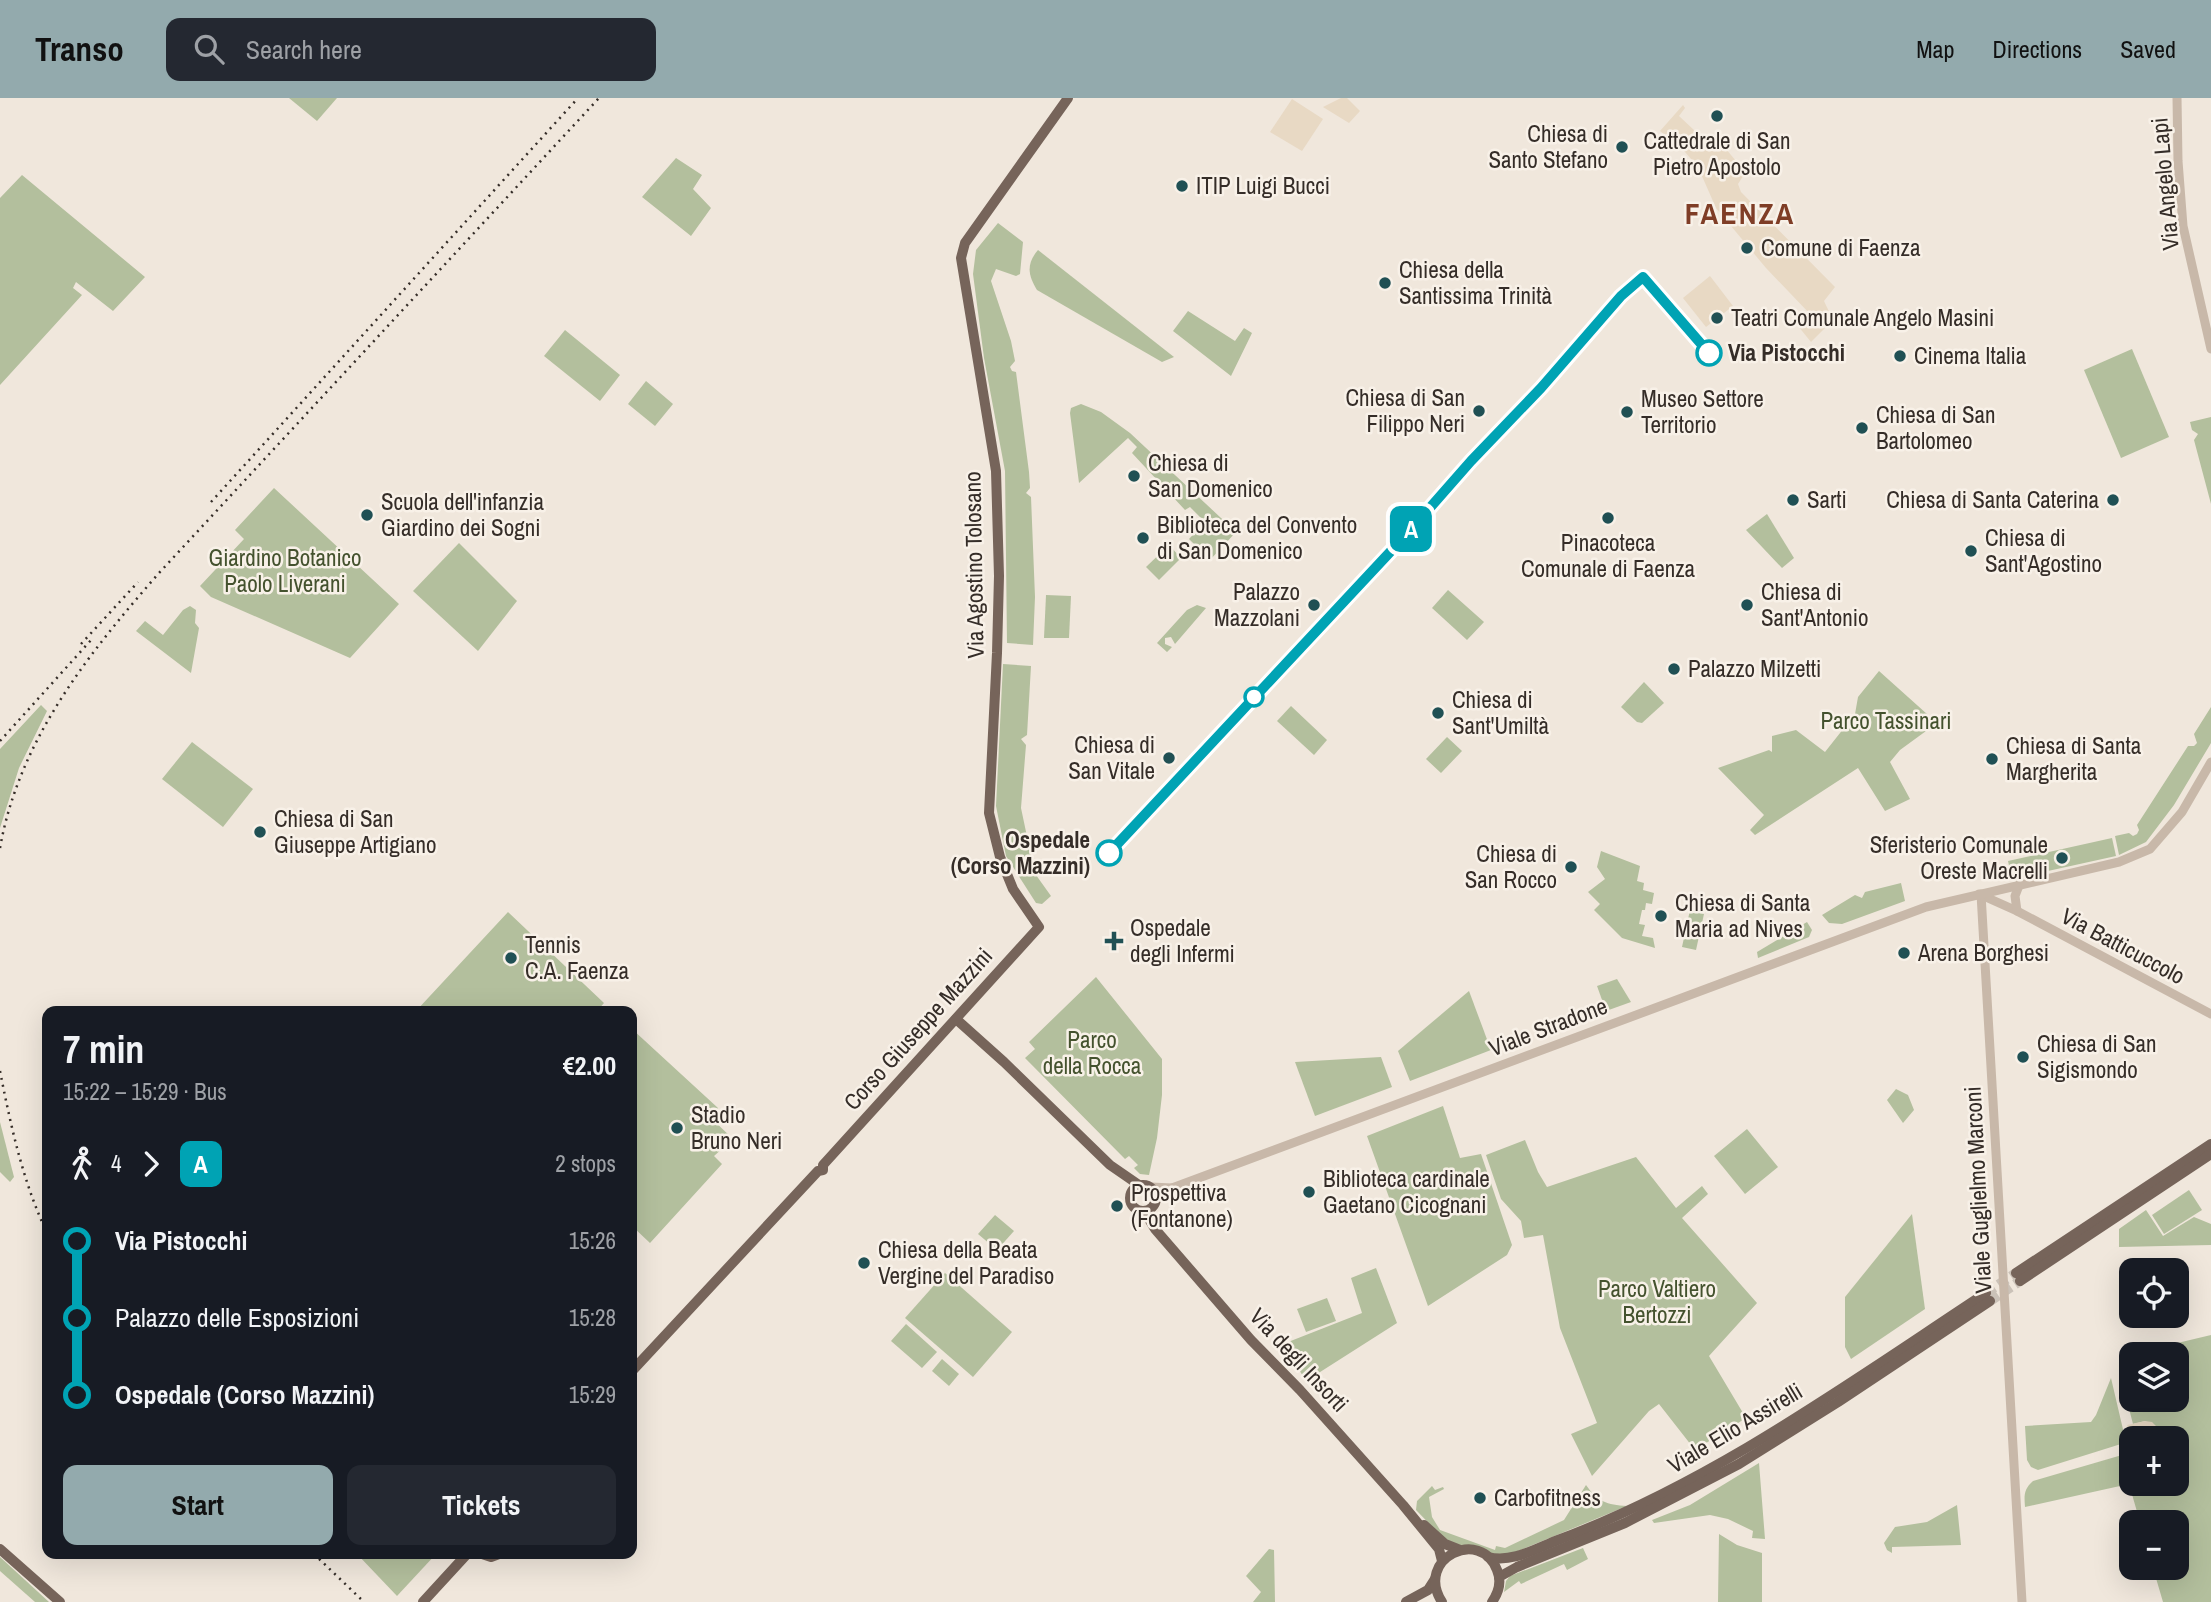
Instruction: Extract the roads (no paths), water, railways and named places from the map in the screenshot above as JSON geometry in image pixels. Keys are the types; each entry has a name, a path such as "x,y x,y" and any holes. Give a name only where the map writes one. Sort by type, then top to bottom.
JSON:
{"main road":[{"name":"Via Agostino Tolosano","path":"1039,927 1013,889 1000,858 989,813 999,576 996,471 961,258 965,243 1068,98"},
{"name":"Corso Giuseppe Mazzini","path":"637,1366 1039,927"},
{"path":"956,1019 1110,1165 1139,1185 1151,1187 1152,1205 1134,1207 1130,1194 1110,1165"},
{"path":"2211,1144 2018,1277 2211,1154"},
{"path":"1130,1194 1139,1185"},
{"name":"Via degli Insorti","path":"1152,1205 1155,1228 1251,1340 1300,1390 1413,1517 1439,1549 1442,1561"},
{"name":"Viale Elio Assirelli","path":"1460,1550 1479,1552 1501,1560 1511,1558 1579,1532 1677,1488 1988,1297 1838,1402 1739,1464 1625,1523 1517,1567 1499,1577"},
{"name":"Via degli Insorti","path":"1413,1517 1445,1544 1460,1550"},
{"path":"0,1549 60,1602"},
{"path":"1406,1602 1428,1590 1442,1561 1460,1550"},
{"path":"1488,1557 1499,1577 1498,1593 1493,1601"},
{"path":"423,1602 463,1559"},
{"path":"1435,1579 1435,1588 1442,1602"}],"street":[{"name":"Via Angelo Lapi","path":"2177,98 2183,226 2211,349"},
{"path":"1981,894 2119,862 2150,849 2182,812 2211,762"},
{"path":"2017,911 2015,896 2020,883"},
{"name":"Viale Stradone","path":"1152,1205 1172,1188 1860,930 1957,895 1981,894"},
{"name":"Via Batticuccolo","path":"1981,894 2211,1014"},
{"name":"Viale Guglielmo Marconi","path":"1981,894 2022,1602"},
{"name":"Viale Stradone","path":"1151,1187 1172,1188"}],"tunnel":[{"path":"1986,1293 2016,1273"},
{"path":"1990,1301 2020,1281"}],"railway":[{"path":"211,502 578,98"},
{"path":"0,848 9,808 40,735 82,667 107,635 159,573 599,98"},
{"path":"81,644 138,582"},
{"path":"0,741 92,639"},
{"path":"0,1071 24,1174 42,1221"},
{"path":"319,1559 364,1602"}],"place":[{"name":"Cattedrale di San Pietro Apostolo","path":"1717,116"},
{"name":"Chiesa di Santo Stefano","path":"1622,147"},
{"name":"ITIP Luigi Bucci","path":"1182,186"},
{"name":"Comune di Faenza","path":"1747,248"},
{"name":"Chiesa della Santissima Trinità","path":"1385,283"},
{"name":"Teatri Comunale Angelo Masini","path":"1717,318"},
{"name":"Via Pistocchi","path":"1709,353"},
{"name":"Cinema Italia","path":"1900,356"},
{"name":"Chiesa di San Filippo Neri","path":"1479,411"},
{"name":"Museo Settore Territorio","path":"1627,412"},
{"name":"Chiesa di San Bartolomeo","path":"1862,428"},
{"name":"Chiesa di San Domenico","path":"1134,476"},
{"name":"Sarti","path":"1793,500"},
{"name":"Chiesa di Santa Caterina","path":"2113,500"},
{"name":"Scuola dell'infanzia Giardino dei Sogni","path":"367,515"},
{"name":"Pinacoteca Comunale di Faenza","path":"1608,518"},
{"name":"Biblioteca del Convento di San Domenico","path":"1143,538"},
{"name":"Chiesa di Sant'Agostino","path":"1971,551"},
{"name":"Palazzo Mazzolani","path":"1314,605"},
{"name":"Chiesa di Sant'Antonio","path":"1747,605"},
{"name":"Palazzo Milzetti","path":"1674,669"},
{"name":"Chiesa di Sant'Umiltà","path":"1438,713"},
{"name":"Chiesa di San Vitale","path":"1169,758"},
{"name":"Chiesa di Santa Margherita","path":"1992,759"},
{"name":"Chiesa di San Giuseppe Artigiano","path":"260,832"},
{"name":"Ospedale (Corso Mazzini)","path":"1109,853"},
{"name":"Sferisterio Comunale Oreste Macrelli","path":"2062,858"},
{"name":"Chiesa di San Rocco","path":"1571,867"},
{"name":"Chiesa di Santa Maria ad Nives","path":"1661,916"},
{"name":"Ospedale degli Infermi","path":"1114,941"},
{"name":"Arena Borghesi","path":"1904,953"},
{"name":"Tennis C.A. Faenza","path":"511,958"},
{"name":"Chiesa di San Sigismondo","path":"2023,1057"},
{"name":"Stadio Bruno Neri","path":"677,1128"},
{"name":"Biblioteca cardinale Gaetano Cicognani","path":"1309,1192"},
{"name":"Prospettiva (Fontanone)","path":"1117,1206"},
{"name":"Chiesa della Beata Vergine del Paradiso","path":"864,1263"},
{"name":"Carbofitness","path":"1480,1498"}],"district":[{"name":"FAENZA","path":"1740,214"}],"park label":[{"name":"Giardino Botanico Paolo Liverani","path":"285,571"},
{"name":"Parco Tassinari","path":"1886,721"},
{"name":"Parco della Rocca","path":"1092,1053"},
{"name":"Parco Valtiero Bertozzi","path":"1657,1302"}]}
